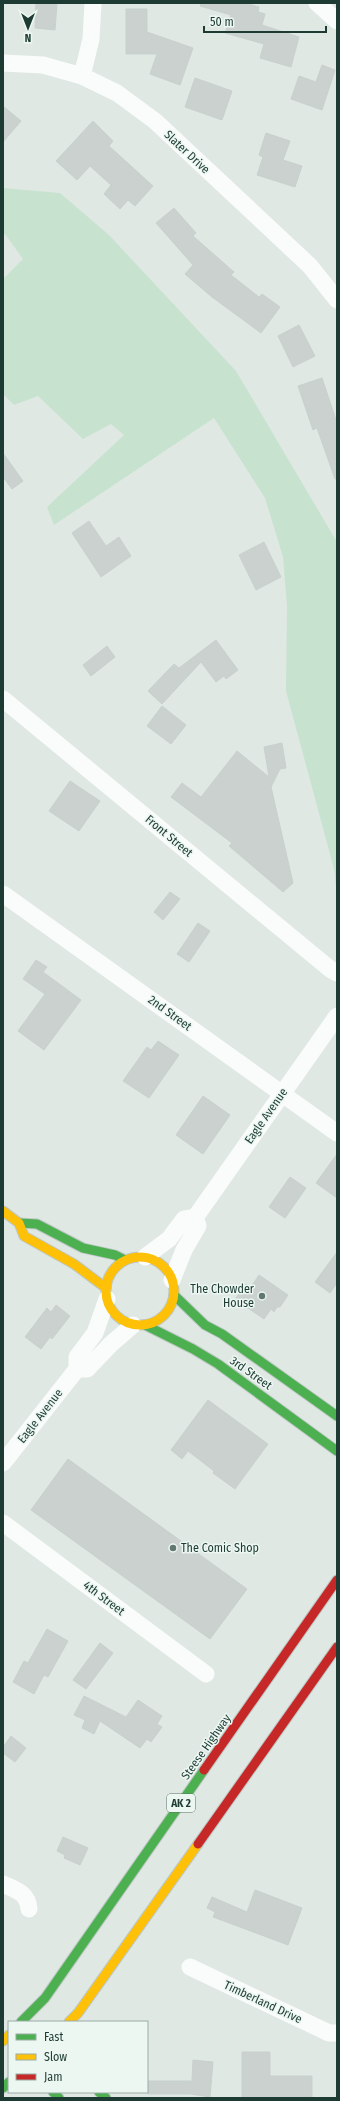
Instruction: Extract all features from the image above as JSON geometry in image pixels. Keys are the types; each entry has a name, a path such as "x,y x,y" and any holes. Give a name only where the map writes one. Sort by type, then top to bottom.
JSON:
{"main road":[{"path":"3,1211 19,1223 24,1236 74,1264 106,1293 116,1316 139,1325 154,1322 164,1315 172,1304 173,1288 162,1264 145,1257 135,1257 125,1260 115,1267 109,1277 106,1293"},
{"path":"19,1223 37,1224 83,1248 115,1255 125,1260"},
{"name":"3rd Street","path":"173,1288 205,1325 222,1334 337,1416"},
{"name":"3rd Street","path":"139,1325 177,1340 199,1352 246,1384 337,1451"},
{"name":"Steese Highway","path":"22,2021 45,1998 337,1580"},
{"path":"70,2021 78,2012 337,1647"}],"street":[{"path":"82,76 91,39 93,3"},
{"path":"317,3 337,21"},
{"name":"Slater Drive","path":"3,62 43,65 82,76 117,93 154,122 310,266 337,300"},
{"name":"Front Street","path":"3,699 330,969 337,973"},
{"name":"2nd Street","path":"3,894 337,1133"},
{"name":"Eagle Avenue","path":"145,1257 169,1239 184,1219 195,1217 337,1016"},
{"name":"Eagle Avenue","path":"173,1288 184,1250 198,1226 195,1217"},
{"name":"Eagle Avenue","path":"3,1463 77,1369 77,1357 95,1333 106,1293"},
{"name":"Eagle Avenue","path":"77,1369 87,1369 116,1339 139,1325"},
{"name":"4th Street","path":"3,1523 206,1674"},
{"path":"3,1884 23,1894 28,1900 29,1909"},
{"name":"Timberland Drive","path":"190,1967 329,2033 337,2033"}],"green space":[{"path":"3,188 60,193 109,235 236,371 337,542 337,897 334,869 286,691 287,606 283,557 265,498 214,418 54,525 47,507 124,435 111,424 83,439 38,396 14,405 3,394 3,279 23,259 5,234 3,235"}],"building":[{"path":"36,3 57,3 55,30 35,28"},
{"path":"201,3 245,3 259,7 258,12 265,14 262,25 299,37 291,67 260,58 264,44 225,33 231,15 200,6"},
{"path":"126,9 147,9 147,32 193,48 180,85 150,74 157,54 126,54"},
{"path":"322,65 335,70 322,110 291,99 299,76 316,82"},
{"path":"195,78 232,91 222,120 185,107"},
{"path":"3,106 21,121 3,142"},
{"path":"93,121 113,141 109,146 153,186 135,206 128,200 120,209 104,194 111,185 90,166 77,180 56,161"},
{"path":"266,133 290,141 283,160 302,166 295,187 257,175 263,157 259,155"},
{"path":"174,208 196,233 193,236 234,272 231,275 259,297 262,294 280,307 261,333 212,297 185,274 193,265 156,223"},
{"path":"299,325 315,356 293,367 278,336"},
{"path":"322,378 337,423 337,479 335,479 317,428 313,430 298,386"},
{"path":"3,453 23,481 12,489 3,477"},
{"path":"89,521 106,546 119,537 131,556 101,577 72,533"},
{"path":"264,542 281,577 256,590 239,555"},
{"path":"216,640 238,670 226,679 224,676 216,682 201,662 162,704 148,691 174,664 179,668"},
{"path":"107,646 115,657 91,676 83,665"},
{"path":"162,706 186,725 171,744 147,726"},
{"path":"282,743 286,768 280,769 271,787 293,883 283,892 229,846 232,843 171,797 182,783 201,797 237,751 269,777 264,747"},
{"path":"70,781 100,801 79,831 49,811"},
{"path":"170,892 180,899 163,920 154,912"},
{"path":"198,923 210,931 189,962 177,954"},
{"path":"36,960 47,967 43,972 81,1000 44,1050 18,1031 45,994 23,979"},
{"path":"158,1041 179,1055 149,1098 123,1081 147,1047 151,1050"},
{"path":"203,1096 230,1115 203,1154 176,1135"},
{"path":"337,1154 337,1198 316,1183"},
{"path":"290,1177 306,1188 285,1218 269,1207"},
{"path":"337,1252 337,1283 330,1293 315,1282"},
{"name":"The Chowder House","path":"259,1275 288,1295 280,1307 277,1307 274,1312 271,1309 264,1319 239,1302 240,1300 236,1298 246,1284 251,1287"},
{"path":"56,1305 70,1316 52,1339 50,1337 41,1349 25,1337 47,1308 51,1312"},
{"path":"208,1400 268,1444 235,1489 213,1473 214,1471 188,1451 182,1459 171,1450"},
{"path":"68,1459 247,1589 210,1639 31,1510"},
{"path":"47,1629 68,1641 48,1677 44,1675 34,1694 13,1682 24,1661 28,1663"},
{"path":"100,1643 113,1653 86,1689 73,1680"},
{"path":"84,1696 126,1717 138,1700 162,1716 157,1724 162,1727 151,1742 147,1739 140,1748 100,1721 94,1734 82,1728 85,1720 74,1715"},
{"path":"11,1736 26,1748 15,1762 3,1753 3,1747"},
{"path":"63,1837 88,1848 80,1865 64,1858 65,1855 57,1851"},
{"path":"255,1890 302,1908 288,1945 213,1917 215,1912 207,1908 212,1897 247,1912"},
{"path":"242,2052 270,2052 270,2076 312,2076 312,2098 242,2098"},
{"path":"193,2060 213,2062 210,2097 191,2094 148,2094 148,2081 192,2081"}],"traffic: fast":[{"path":"19,1223 37,1224 83,1248 115,1255 125,1260"},
{"path":"174,1295 205,1325 222,1334 337,1416"},
{"path":"145,1325 193,1349 218,1364 337,1451"},
{"path":"22,2021 45,1998 204,1770"},
{"path":"3,2088 8,2083"},
{"path":"54,2093 59,2098"},
{"path":"100,2093 106,2098"}],"traffic: slow":[{"path":"3,1211 19,1223 24,1236 74,1264 106,1288"},
{"path":"140,1257 153,1260 164,1267 171,1278 174,1291 171,1304 164,1315 153,1322 140,1325 127,1322 116,1315 109,1304 106,1291 109,1278 116,1267 127,1260 140,1257"},
{"path":"70,2021 78,2013 198,1844"},
{"path":"3,2041 8,2036"}],"traffic: jam":[{"path":"204,1770 337,1580"},
{"path":"198,1844 337,1647"}],"place":[{"name":"The Chowder House","path":"262,1296"},
{"name":"The Comic Shop","path":"173,1548"}]}
